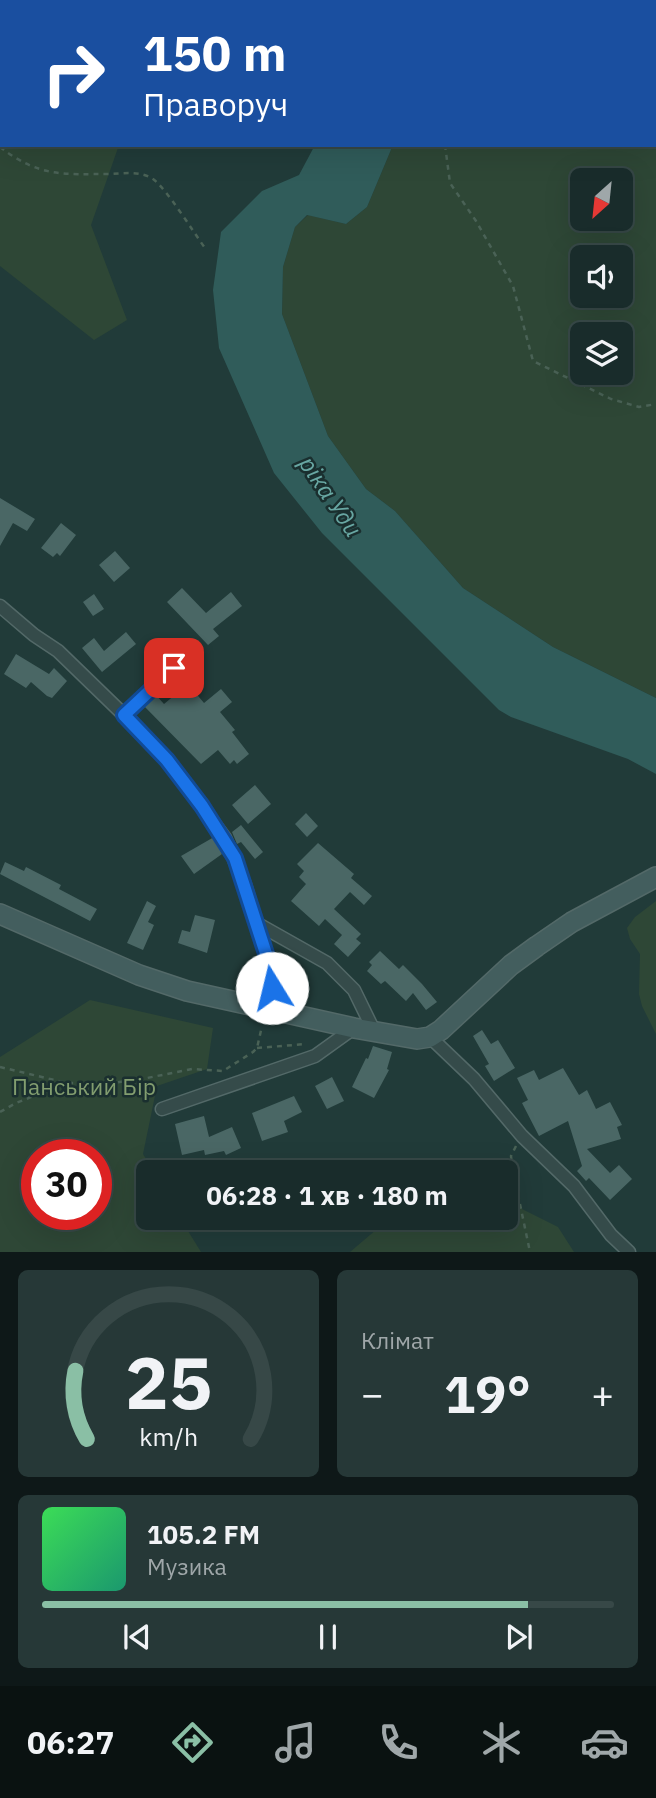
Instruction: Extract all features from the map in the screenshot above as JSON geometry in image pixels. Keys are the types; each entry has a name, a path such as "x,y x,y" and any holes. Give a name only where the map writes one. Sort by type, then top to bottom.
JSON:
{"street":[{"path":"0,606 58,651 124,715 167,760 225,838 246,885 270,966 272,988 266,1009"},
{"path":"0,914 156,982 266,1009 417,1039 430,1037 511,965 572,922 656,877"},
{"path":"256,923 327,963 354,990 364,1030"},
{"path":"162,1109 315,1056 332,1044 364,1030"},
{"path":"430,1037 474,1079 522,1136 574,1186 604,1227 629,1252"}],"lane":[{"path":"124,715 191,653"}],"path":[{"path":"0,147 26,165 44,171 74,174 133,173 151,178 161,187 205,248"},
{"path":"445,147 450,183 476,221 513,286 533,361 611,399 639,407 656,404"},
{"path":"0,1067 66,1083 137,1080 192,1069 223,1071 246,1058 257,1048 266,1009"},
{"path":"257,1048 332,1044"},
{"path":"0,1112 66,1083"},
{"path":"522,1136 511,1156 530,1252"}],"green space":[{"path":"0,147 118,147 91,225 127,320 94,340 0,266"},
{"path":"392,147 656,147 656,698 553,647 463,588 395,511 366,489 328,436 282,314 283,267 295,227 308,215 346,224 367,207"},
{"path":"656,901 656,1034 642,1006 639,994 640,954 630,939 627,928 635,917"},
{"name":"Панський Бір","path":"90,1000 213,1028 207,1069 157,1086 143,1154 147,1160 136,1160 136,1230 187,1230 201,1252 0,1252 0,1057"},
{"path":"518,1207 558,1227 574,1252 350,1252 376,1230 518,1230"}],"water":[{"name":"ріка Уди","path":"314,147 392,147 367,207 346,224 307,215 295,227 283,267 282,314 328,436 366,489 395,511 463,588 553,647 656,698 656,774 628,759 511,717 499,710 322,533 274,473 219,348 213,290 221,232 262,191 299,175"}],"building":[{"path":"0,498 35,519 27,531 13,523 0,546"},
{"path":"61,523 76,535 60,556 57,553 53,557 41,548"},
{"path":"115,551 130,568 114,582 99,565"},
{"path":"182,588 206,613 231,592 242,606 213,629 219,636 208,645 167,602"},
{"path":"94,594 104,609 93,616 83,602"},
{"path":"126,632 136,644 102,672 82,648 94,638 104,651"},
{"path":"16,654 49,674 54,668 67,681 52,698 31,682 26,688 4,674"},
{"path":"188,684 204,703 221,689 232,702 220,712 235,730 232,732 249,754 237,764 234,760 230,764 218,750 201,764 143,705 155,694 164,704"},
{"path":"255,785 271,804 248,824 232,805"},
{"path":"306,813 318,826 307,837 295,824"},
{"path":"241,825 263,852 255,859 241,842 237,844 232,832"},
{"path":"214,837 222,854 194,874 181,856"},
{"path":"318,843 354,874 351,878 372,896 364,905 350,892 334,909 361,934 356,939 361,943 348,957 334,944 342,935 325,919 319,926 291,901 306,884 299,877 304,871 297,864"},
{"path":"5,862 24,871 26,867 61,885 59,889 97,909 90,921 0,874"},
{"path":"147,901 156,906 148,922 154,925 143,950 127,943"},
{"path":"195,915 215,920 207,953 178,943 182,930 190,932"},
{"path":"380,951 399,969 403,965 437,1002 426,1010 413,993 406,1001 385,981 381,984 367,971 372,965 369,962"},
{"path":"482,1030 491,1044 498,1040 515,1068 494,1081 485,1066 489,1064 473,1036"},
{"path":"373,1046 392,1052 387,1069 389,1070 374,1098 352,1087"},
{"path":"563,1068 579,1095 587,1090 596,1109 610,1102 622,1125 617,1127 621,1139 587,1149 610,1173 619,1165 632,1179 610,1200 589,1178 586,1181 577,1171 582,1166 568,1121 539,1136 522,1103 528,1100 517,1078 534,1070 539,1080"},
{"path":"332,1077 344,1101 327,1109 315,1086"},
{"path":"294,1096 302,1112 284,1121 288,1132 262,1141 252,1113"},
{"path":"204,1116 209,1137 232,1127 241,1148 226,1155 224,1151 205,1155 204,1150 182,1155 175,1124"}],"route":[{"path":"174,668 124,715 167,760 225,838 246,885 270,966 272,988"}]}
